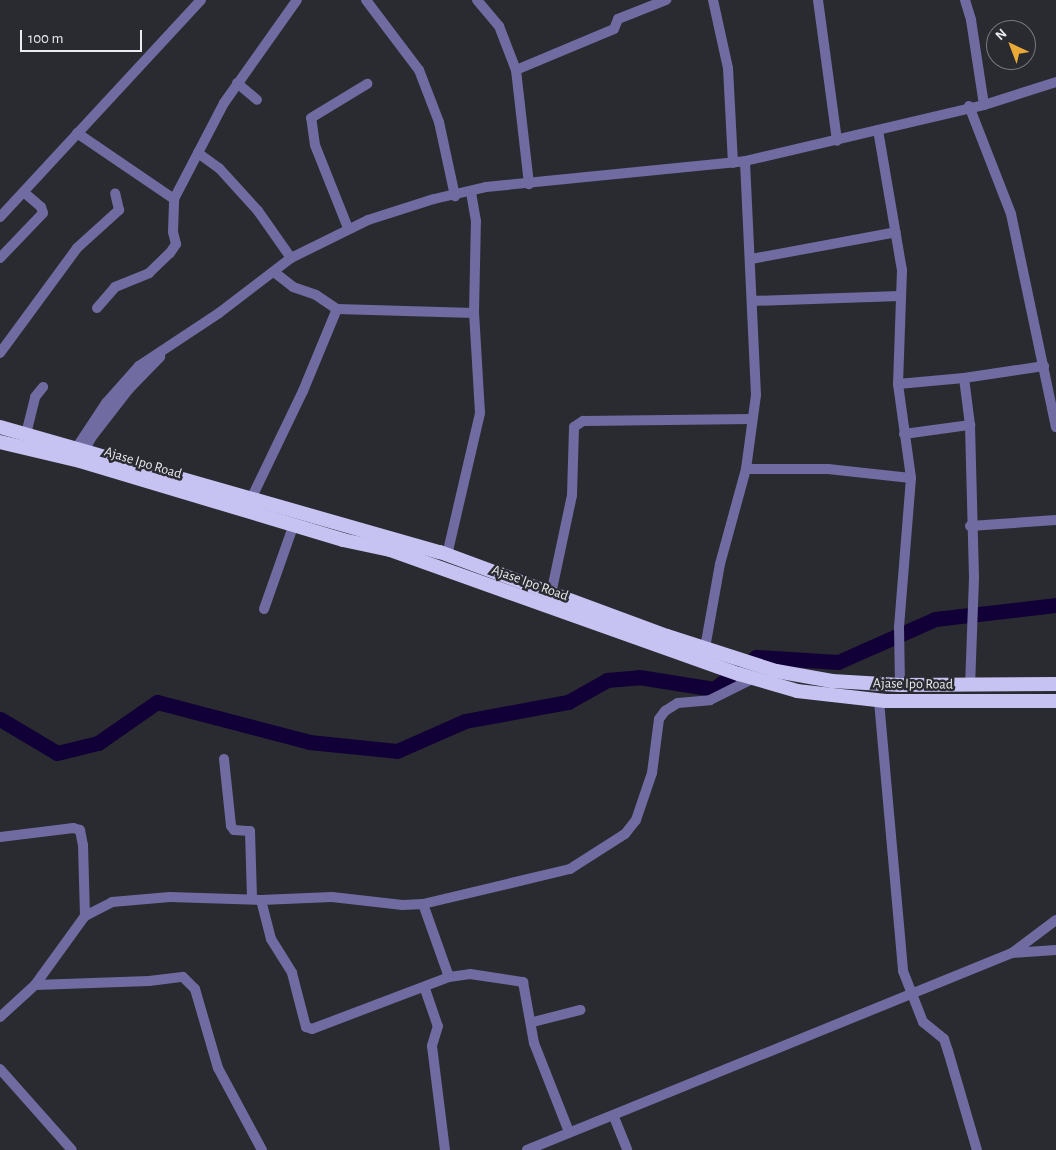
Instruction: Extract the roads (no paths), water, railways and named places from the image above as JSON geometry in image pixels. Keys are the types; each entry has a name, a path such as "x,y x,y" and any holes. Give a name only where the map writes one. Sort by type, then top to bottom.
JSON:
{"highway":[{"name":"Ajase Ipo Road","path":"0,427 26,434 77,455 343,540 390,550 511,586 551,594 762,667 832,681 900,685 1056,684"},
{"name":"Ajase Ipo Road","path":"0,442 77,455 251,499 447,555 511,586 719,668 797,691 879,701 1056,701"}],"street":[{"path":"0,217 201,0"},
{"path":"97,308 115,287 149,273 170,253 176,244 173,232 174,198 237,83 297,0"},
{"path":"366,0 419,70 439,122 455,196"},
{"path":"516,70 614,29 618,19 666,0"},
{"path":"713,0 728,68 733,163"},
{"path":"818,0 837,141"},
{"path":"965,0 971,20 984,105"},
{"path":"484,2 499,26 516,70 529,184"},
{"path":"77,455 129,389 188,331 219,313 291,258 348,228 434,199 471,192 656,168 744,161 837,141 969,106 984,105 1056,82"},
{"path":"237,83 257,100"},
{"path":"348,228 315,145 312,118 367,84"},
{"path":"969,106 1011,214 1044,366 1052,388 1056,426"},
{"path":"878,130 902,270 898,384 911,478 899,627 898,660 900,685"},
{"path":"77,133 174,198"},
{"path":"198,153 219,168 258,211 291,258"},
{"path":"704,648 720,564 746,469 756,395 751,259 744,161"},
{"path":"0,258 43,213 41,207 24,192"},
{"path":"447,555 480,413 474,313 476,221 471,192"},
{"path":"0,353 77,248 119,210 115,193"},
{"path":"751,259 896,232"},
{"path":"274,272 293,287 316,295 336,309 474,313"},
{"path":"752,301 900,296"},
{"path":"251,499 303,391 336,309"},
{"path":"898,384 964,378 1044,366"},
{"path":"964,378 970,425 970,526 974,578 971,610 970,685"},
{"path":"26,434 35,396 43,387"},
{"path":"551,594 572,495 574,427 583,421 752,420"},
{"path":"904,434 970,425"},
{"path":"746,469 828,469 911,478"},
{"path":"970,526 1056,520"},
{"path":"264,609 294,524"},
{"path":"0,1017 35,985 85,916 112,902 170,896 256,899 332,897 403,906 423,904 570,869 625,834 643,804 652,772 659,719 665,711 678,703 710,700 745,677"},
{"path":"879,701 905,982 914,994 923,1022 944,1039 977,1150"},
{"path":"224,759 231,826 234,830 250,831 256,899 271,939 292,973 306,1027 312,1029 449,978 470,974 523,982 533,1022 534,1043 569,1132"},
{"path":"0,838 73,828 80,830 83,845 85,916"},
{"path":"423,904 449,978"},
{"path":"527,1150 569,1132 614,1117 1012,953 1056,920"},
{"path":"1012,953 1056,950"},
{"path":"35,985 149,981 183,976 195,989 218,1068 262,1150"},
{"path":"426,988 438,1026 432,1046 445,1150"},
{"path":"533,1022 580,1010"},
{"path":"0,1069 72,1150"},
{"path":"614,1117 627,1150"}],"waterway":[{"path":"0,719 57,753 98,743 157,702 309,742 397,751 465,721 568,702 607,680 639,677 714,689 756,657 838,662 935,619 1056,605"}]}
